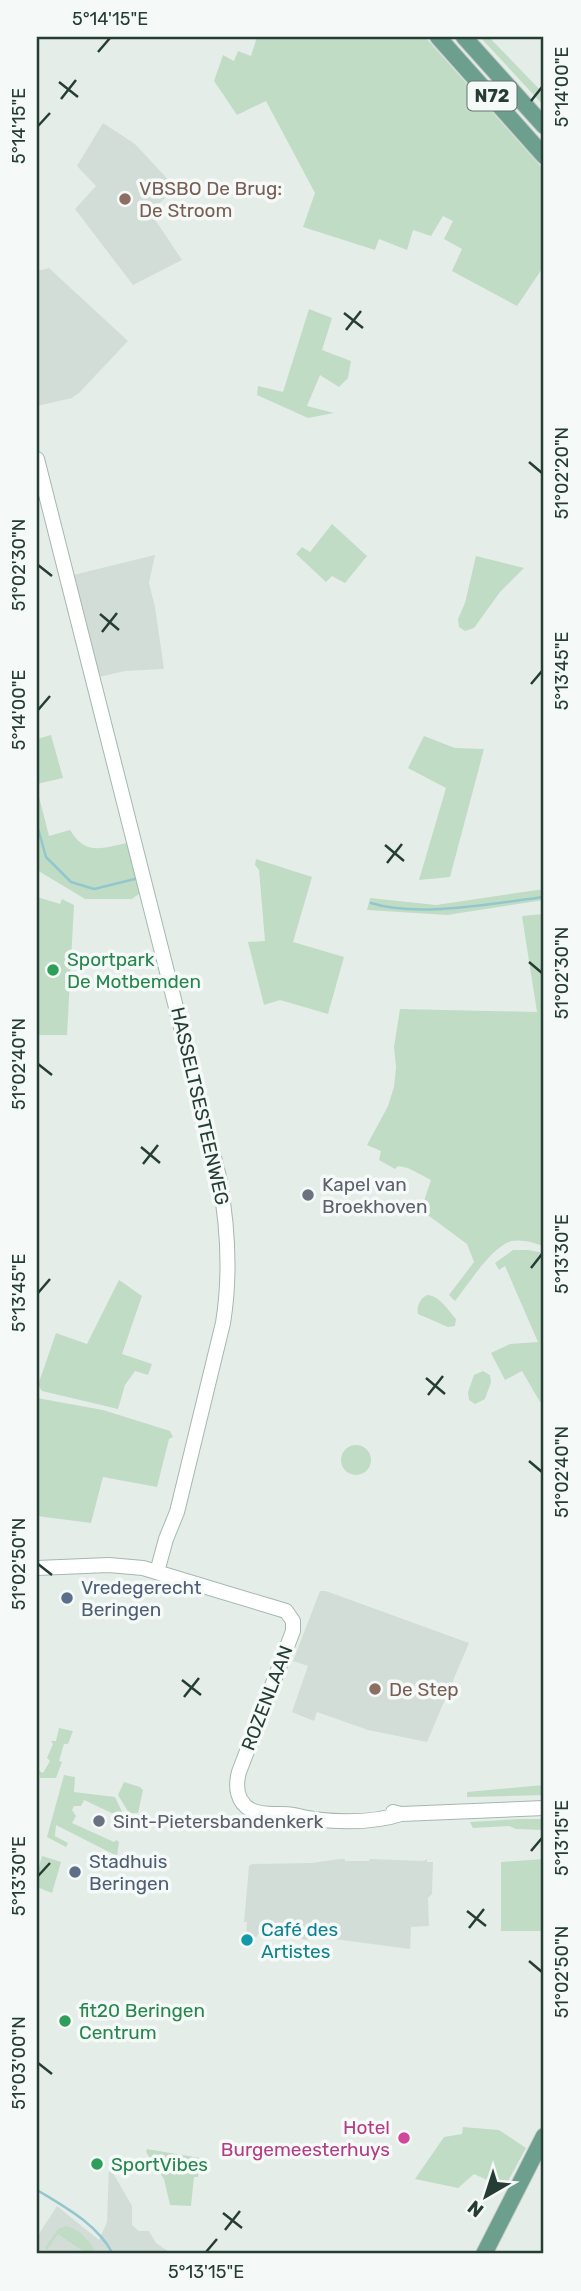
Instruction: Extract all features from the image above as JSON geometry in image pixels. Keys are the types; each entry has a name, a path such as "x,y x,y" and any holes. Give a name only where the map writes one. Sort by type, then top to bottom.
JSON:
{"main road":[{"name":"N72","path":"438,37 544,156"},
{"name":"N72","path":"464,37 544,126"},
{"path":"484,2254 544,2136"},
{"path":"495,2254 544,2158"}],"street":[{"name":"HASSELTSESTEENWEG","path":"37,459 219,1177 226,1216 228,1258 224,1315 177,1512 166,1539 162,1574"},
{"path":"37,1568 109,1565 162,1574"},
{"name":"ROZENLAAN","path":"162,1574 272,1605 286,1611 293,1621 293,1631 239,1772 236,1785 242,1801 249,1808 258,1812 294,1815 360,1811 401,1814 544,1808"}],"shaded area":[{"name":"VBSBO De Brug: De Stroom","path":"103,123 135,144 176,188 150,212 182,260 133,285 75,209 96,186 77,166"},
{"path":"49,268 128,341 72,398 37,406 37,271"},
{"path":"155,555 149,583 164,669 125,671 99,677 73,575"},
{"name":"De Step","path":"320,1591 469,1643 427,1742 368,1730 317,1712 314,1721 292,1712 308,1666 293,1661"},
{"path":"340,1859 427,1859 427,1862 433,1862 432,1894 428,1898 429,1926 411,1927 410,1949 311,1936 307,1940 264,1932 257,1937 246,1936 247,1922 244,1922 249,1866"},
{"path":"109,2166 132,2206 132,2225 139,2231 149,2231 156,2243 172,2254 37,2254 37,2237 57,2206 99,2240 107,2222"}],"green space":[{"path":"257,37 425,37 544,170 544,266 517,306 452,271 462,249 444,239 453,221 443,216 431,236 413,230 407,250 379,239 375,250 303,227 315,193 266,101 237,115 214,81 223,55 234,61 238,51 251,56"},
{"path":"480,37 489,37 544,94 544,106"},
{"path":"309,309 332,318 322,350 351,361 348,378 339,387 320,375 307,406 334,413 308,418 257,395 258,386 283,392"},
{"path":"332,524 367,556 345,583 332,576 326,582 296,554 302,547 310,552"},
{"path":"476,556 524,568 500,592 474,628 465,631 459,627 458,619 465,603"},
{"path":"51,735 63,778 37,784 37,739"},
{"path":"424,736 455,748 484,749 450,877 419,880 446,788 408,768"},
{"path":"37,789 49,836 70,830 88,847 109,847 127,843 140,893 132,899 85,899 37,870"},
{"path":"256,859 312,877 293,942 344,957 328,1014 280,1000 264,1005 248,942 265,941"},
{"path":"544,889 544,900 447,915 367,910 370,898 436,905"},
{"name":"Sportpark De Motbemden","path":"37,897 60,904 62,899 74,905 67,1035 37,1035"},
{"path":"544,914 544,1246 520,1241 504,1244 473,1276 455,1301 449,1295 474,1262 467,1244 421,1210 431,1180 408,1168 398,1166 395,1169 379,1160 381,1151 367,1145 388,1106 394,1087 394,1047 400,1009 537,1012 522,916"},
{"path":"513,1250 544,1253 544,1401 540,1402 522,1371 505,1380 491,1353 510,1344 538,1342 505,1266 499,1270 495,1263"},
{"path":"119,1280 142,1296 122,1354 152,1364 148,1375 135,1371 125,1385 118,1409 42,1391 38,1385 56,1333 87,1344"},
{"path":"427,1295 435,1297 446,1307 456,1319 455,1326 448,1327 418,1314 419,1303"},
{"path":"483,1371 490,1375 491,1382 485,1399 475,1404 469,1400 468,1392 474,1375"},
{"path":"37,1398 103,1410 170,1431 173,1437 169,1439 157,1487 103,1477 91,1523 37,1516"},
{"path":"356,1445 367,1449 371,1460 367,1471 356,1475 345,1471 341,1460 345,1449"},
{"path":"59,1728 73,1731 68,1744 64,1744 59,1761 62,1762 56,1778 40,1778 39,1771 43,1773 50,1761 47,1758 53,1744 51,1741 56,1741"},
{"path":"64,1775 75,1777 74,1792 115,1797 123,1814 116,1815 84,1800 81,1806 74,1806 72,1810 76,1816 72,1823 119,1842 117,1856 56,1825 55,1836 68,1843 66,1847 47,1837"},
{"path":"124,1782 143,1790 138,1813 129,1813 118,1795"},
{"path":"544,1785 544,1795 467,1797 467,1792"},
{"path":"544,1819 544,1830 516,1829 509,1826 473,1828 470,1822"},
{"path":"42,1856 61,1862 52,1893 37,1887"},
{"path":"544,1859 544,1931 501,1931 501,1862"},
{"path":"463,2127 499,2130 526,2148 507,2183 507,2189 474,2174 458,2188 415,2179 444,2137 462,2134"},
{"path":"147,2149 200,2158 198,2177 194,2177 191,2206 170,2205 164,2179 146,2152"},
{"path":"66,2226 81,2233 97,2254 87,2254 58,2234 47,2250 45,2248 58,2229"}],"waterway":[{"path":"37,825 46,857 71,882 94,889 135,879"},
{"path":"371,903 390,907 433,909 544,897"},
{"path":"37,2190 89,2225 113,2254"}],"place":[{"name":"VBSBO De Brug: De Stroom","path":"125,199"},
{"name":"Sportpark De Motbemden","path":"53,970"},
{"name":"Kapel van Broekhoven","path":"308,1195"},
{"name":"Vredegerecht Beringen","path":"67,1598"},
{"name":"De Step","path":"375,1689"},
{"name":"Sint-Pietersbandenkerk","path":"99,1821"},
{"name":"Stadhuis Beringen","path":"75,1872"},
{"name":"Café des Artistes","path":"247,1940"},
{"name":"fit20 Beringen Centrum","path":"65,2021"},
{"name":"Hotel Burgemeesterhuys","path":"404,2138"},
{"name":"SportVibes","path":"97,2164"}]}
